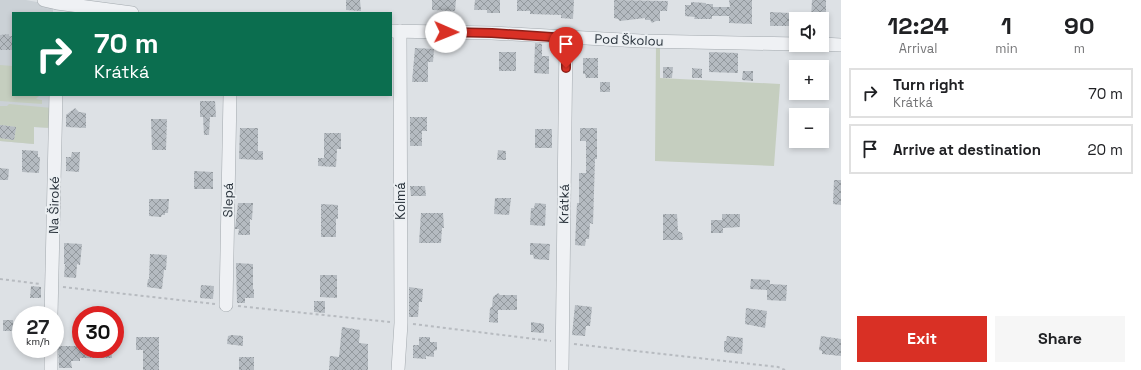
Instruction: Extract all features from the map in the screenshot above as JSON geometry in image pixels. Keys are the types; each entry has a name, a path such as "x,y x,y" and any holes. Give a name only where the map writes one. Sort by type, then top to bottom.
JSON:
{"street":[{"path":"44,0 57,8 117,12"},
{"name":"Pod Školou","path":"395,31 492,33 640,41 789,44"},
{"name":"Kolmá","path":"395,31 401,323 398,370"},
{"name":"Krátká","path":"562,370 566,38"},
{"path":"829,44 841,45"},
{"name":"Na Široké","path":"51,306 56,96"},
{"name":"Slepá","path":"226,305 230,96"},
{"path":"51,358 51,370"}],"shaded area":[{"path":"0,0 26,0 53,5 53,12 12,12 12,96 52,96 52,128 34,127 34,144 0,141"}],"green space":[{"path":"656,44 660,44 660,78 780,84 774,166 655,161"},
{"path":"0,65 12,66 12,96 39,96 36,99 42,100 42,104 0,101"},
{"path":"9,104 52,108 52,128 34,127 34,144 0,141 0,138 14,140 16,127 0,125 0,106 7,106"}],"building":[{"path":"346,0 360,0 361,11 346,10"},
{"path":"432,0 456,0 455,11 432,10"},
{"path":"475,0 500,0 500,13 487,13 487,10 474,10"},
{"path":"517,0 574,0 573,19 561,18 561,15 530,14 530,11 517,11"},
{"path":"614,0 668,1 667,11 660,11 660,21 652,23 650,20 645,20 645,18 620,21 614,18"},
{"path":"729,0 752,0 752,24 729,23 729,16 712,16 712,19 694,19 695,17 685,16 685,5 691,5 691,2 713,4 713,7 730,7"},
{"path":"812,0 826,0 826,12 811,12"},
{"path":"770,12 789,13 789,26 770,26"},
{"path":"9,34 9,36 12,36 12,50 0,50 0,35"},
{"path":"535,43 542,44 542,56 549,56 549,74 534,73"},
{"path":"415,48 434,49 433,62 428,62 428,82 412,82"},
{"path":"499,52 516,52 516,71 499,71"},
{"path":"709,52 738,53 738,73 709,72"},
{"path":"583,58 598,58 598,78 586,78 585,74 583,74"},
{"path":"663,67 673,67 672,78 663,78"},
{"path":"692,68 702,69 702,78 692,78"},
{"path":"743,71 753,71 753,81 742,80"},
{"path":"600,82 610,82 610,92 600,92"},
{"path":"200,101 215,101 216,117 210,117 209,135 204,135 203,117 200,117"},
{"path":"75,108 79,112 86,113 86,128 66,127 66,115"},
{"path":"410,117 427,117 427,131 422,131 422,146 410,146"},
{"path":"151,119 167,119 166,150 152,150"},
{"path":"0,125 16,127 14,140 0,138"},
{"path":"240,128 258,128 258,151 263,151 263,160 239,159"},
{"path":"580,128 597,128 597,159 595,159 593,224 590,223 589,239 586,239 585,246 575,245 577,203 579,203 579,173 586,173 586,141 580,141"},
{"path":"535,129 552,129 552,148 535,148"},
{"path":"324,133 341,133 341,149 337,149 336,167 318,166 318,158 324,158"},
{"path":"22,150 38,151 38,157 40,157 39,173 22,172"},
{"path":"498,150 506,151 506,160 497,160"},
{"path":"72,152 80,152 79,172 66,171 66,157 71,157"},
{"path":"0,168 9,169 8,180 0,180"},
{"path":"194,171 213,172 213,189 194,189"},
{"path":"834,180 841,180 841,205 833,204"},
{"path":"410,186 425,186 426,196 411,196"},
{"path":"495,198 511,198 509,215 494,214"},
{"path":"149,199 169,199 168,213 165,213 165,215 162,215 161,217 149,216"},
{"path":"238,203 253,203 252,220 250,219 250,235 238,235 239,229 235,229"},
{"path":"535,203 546,204 545,226 530,225 531,208 534,208"},
{"path":"321,204 338,205 336,237 321,237"},
{"path":"421,213 443,213 444,228 442,228 441,243 419,243"},
{"path":"663,214 677,214 678,231 682,233 683,240 663,240"},
{"path":"722,214 740,214 740,227 723,228 723,233 711,233 711,220 722,220"},
{"path":"64,243 82,244 80,265 77,264 76,278 64,277"},
{"path":"530,243 550,244 549,260 534,259 533,255 530,255"},
{"path":"150,254 167,255 162,289 147,287 149,279"},
{"path":"236,263 253,264 254,298 245,298 245,303 237,303"},
{"path":"320,275 337,275 337,298 320,297"},
{"path":"751,279 770,280 770,284 787,285 786,301 767,300 767,290 750,289"},
{"path":"201,285 214,286 213,299 200,298"},
{"path":"31,286 41,287 41,298 30,298"},
{"path":"409,287 423,289 422,302 419,302 418,317 409,317"},
{"path":"498,293 500,295 517,295 517,310 498,310 498,323 489,322 490,308 492,307 493,297"},
{"path":"314,301 325,301 325,313 314,312"},
{"path":"575,305 592,307 590,326 586,326 585,336 572,335"},
{"path":"746,308 767,311 765,328 745,324"},
{"path":"3,320 12,320 12,331 3,331"},
{"path":"531,322 544,324 544,333 531,332"},
{"path":"342,327 360,330 359,343 368,344 368,370 329,370 330,356 339,357"},
{"path":"228,336 243,336 243,346 227,344"},
{"path":"727,336 743,338 742,354 724,352 724,341 726,341"},
{"path":"821,336 841,339 841,356 822,354 822,351 819,350"},
{"path":"136,337 159,337 159,370 143,370 143,350 136,350"},
{"path":"419,337 430,337 430,342 437,342 437,350 434,351 434,357 426,356 426,359 413,358 413,345 419,345"},
{"path":"64,346 72,346 72,358 80,358 80,361 71,361 72,368 59,368 59,358 64,358"},
{"path":"239,357 254,357 254,370 239,370"}],"route":[{"path":"446,32 492,33 566,38 566,68"}]}
